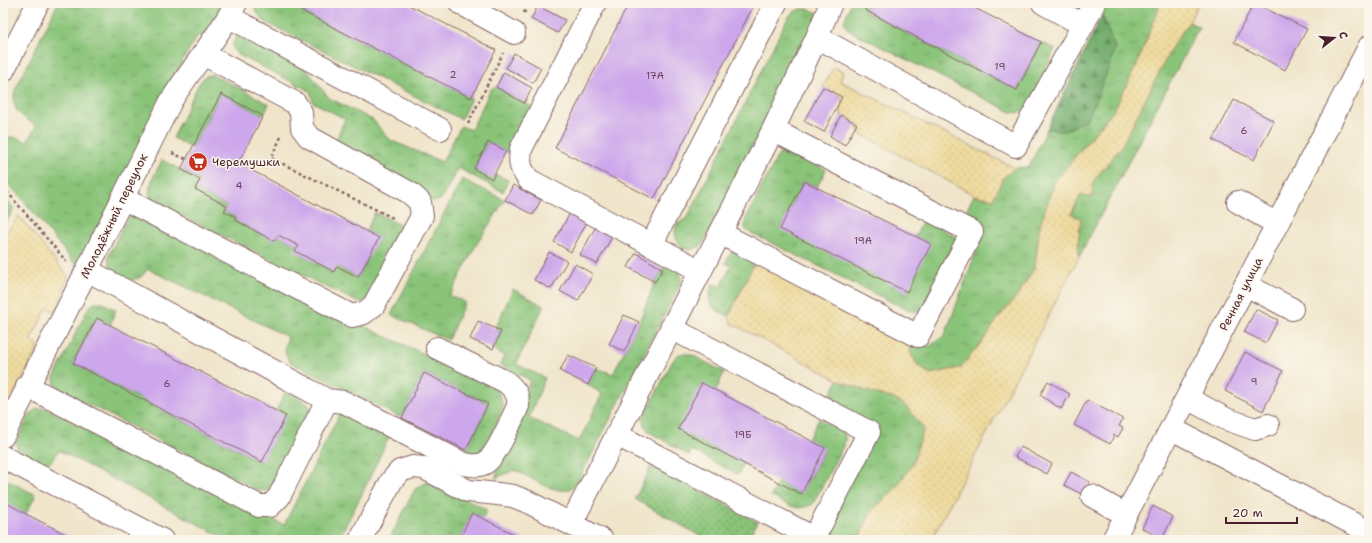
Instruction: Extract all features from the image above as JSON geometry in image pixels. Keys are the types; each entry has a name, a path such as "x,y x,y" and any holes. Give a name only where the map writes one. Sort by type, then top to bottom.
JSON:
{"street":[{"path":"3,71 38,3"},
{"path":"460,3 514,33"},
{"path":"595,3 521,149 519,162 522,171 529,180 701,271"},
{"path":"651,245 776,3"},
{"path":"1043,3 1083,25"},
{"path":"817,37 1016,146 1094,3"},
{"path":"571,524 773,130 817,37 825,5"},
{"path":"233,10 440,129"},
{"name":"Молодёжный переулок","path":"3,436 171,101 233,10"},
{"name":"Речная улица","path":"1113,540 1131,514 1187,398 1369,47"},
{"path":"122,198 352,316 364,313 374,305 422,216 420,202 410,193 309,138 302,128 301,112 295,103 203,54"},
{"path":"720,233 918,336 972,232 773,130"},
{"path":"1238,202 1277,224"},
{"path":"85,275 326,400 344,402 464,464 476,466 486,463 493,455 518,406 519,398 506,382 437,348"},
{"path":"1246,286 1292,309"},
{"path":"617,435 814,538 869,432 671,328"},
{"path":"27,386 259,506 270,506 279,497 326,400"},
{"path":"1187,398 1226,419 1255,429 1268,425"},
{"path":"1172,429 1369,532"},
{"path":"3,457 162,540"},
{"path":"362,539 392,480 400,471 413,467 424,468 468,492 513,496 528,502 602,540"},
{"path":"1092,496 1131,514"}],"path":[{"path":"468,124 529,3"},
{"path":"283,132 271,158 414,229"},
{"path":"178,156 186,159"},
{"path":"3,187 85,275"}],"green space":[{"path":"58,3 230,3 205,39 198,35 183,60 79,269 20,196 3,180 3,139 12,137 27,142 36,126 21,115 15,108 15,90"},
{"path":"255,3 286,3 471,98 461,119 265,22 256,11"},
{"path":"851,3 868,3 865,11 1017,90 1041,42 1055,49 1027,109 1019,113 1011,112 848,30 844,21"},
{"path":"1108,3 1161,3 1136,67 1114,110 1075,156 1040,225 1035,267 1019,294 960,368 930,374 918,366 910,353 911,340 929,347 945,335 984,231 963,217 974,195 993,199 1004,177 1015,168 1029,167 1047,129 1064,131 1086,120 1094,105 1115,48 1102,15"},
{"path":"799,9 809,9 820,14 702,245 690,250 685,249 681,247 676,238 676,225 688,217 785,23 790,15"},
{"path":"1102,15 1115,48 1094,105 1086,120 1064,131 1047,129"},
{"path":"1189,22 1199,27 1079,257 1078,242 1081,219 1071,214 1081,194 1092,197 1093,181 1121,147 1173,45"},
{"path":"239,32 306,69 329,98 373,120 390,140 442,162 461,126 471,130 491,89 496,87 532,107 509,153 488,142 474,169 492,178 494,174 508,180 503,192 458,168 442,198 438,201 431,201 333,147 345,119 313,102 310,91 237,54 233,49 233,43"},
{"path":"214,75 269,104 263,116 221,94 192,148 173,138 198,85 204,77"},
{"path":"790,151 826,170 817,187 804,181 780,229 931,244 915,236 924,219 956,237 959,243 927,308 918,311 910,311 745,229 745,221 776,159 781,152"},
{"path":"162,160 200,180 195,189 227,206 224,211 236,217 235,220 274,241 278,235 299,246 296,251 334,272 337,266 358,277 378,238 366,231 375,212 400,225 402,232 372,295 363,302 357,302 154,202 149,192 154,176"},
{"path":"462,179 505,200 476,245 450,296 465,302 448,340 391,315"},
{"path":"3,196 14,208 6,223 3,222"},
{"path":"136,214 145,216 374,331 495,386 501,398 503,408 488,444 482,451 474,453 466,450 488,404 424,373 402,418 290,362 285,350 288,337 148,269 140,278 127,281 112,272 108,257 124,224 130,216"},
{"path":"734,251 756,260 729,316 714,308 711,304 709,296 713,284 721,287 731,266 725,263 730,254"},
{"path":"667,262 680,271 680,285 577,483 568,490 554,489 515,470 495,478 520,412 530,380 500,365 504,356 493,349 501,331 495,329 513,289 544,306 516,364 545,378 529,418 579,441 602,394 588,385 596,368 613,374 639,322 655,282"},
{"path":"95,302 101,302 116,310 110,325 96,318 73,363 261,462 276,411 286,391 308,404 311,410 272,487 265,491 258,490 60,390 55,384 54,378 88,308"},
{"path":"684,353 692,355 724,372 716,391 744,463 738,475 692,450 689,455 649,432 645,425 643,419 672,362 677,355"},
{"path":"838,380 870,392 893,398 905,405 924,428 913,463 897,487 872,511 858,540 820,540 874,434 827,402"},
{"path":"45,408 284,525 342,409 391,433 338,540 228,540 60,451 57,452 52,460 46,465 38,463 22,453 17,448 17,441 30,414 36,409"},
{"path":"819,419 842,431 845,436 845,442 813,504 807,507 796,508 771,496 778,482 801,494 825,449 808,439"},
{"path":"652,464 757,522 747,540 707,540 635,499"},
{"path":"7,480 36,495 26,514 5,503 3,505 3,481"},
{"path":"427,482 437,484 487,510 483,518 472,513 459,540 389,540 415,489"}],"sand":[{"path":"1161,3 1199,3 1189,22 1173,45 1121,147 1093,181 1092,197 1081,194 1071,214 1081,219 1078,242 1079,257 931,540 858,540 872,511 897,487 913,463 924,428 905,405 892,398 870,392 838,380 731,323 729,316 756,260 911,340 910,353 918,366 930,374 960,368 1019,294 1035,267 1040,225 1055,181 1114,110 1136,67"},
{"path":"834,67 843,72 840,81 1015,168 1004,177 993,199 974,195 859,133 857,124 841,115 842,97 823,87"},
{"path":"19,216 68,276 56,312 47,308 30,341 39,346 3,418 3,232 7,232"}],"building":[{"path":"286,3 405,3 496,50 471,98"},
{"path":"629,3 755,3 654,199 555,148"},
{"path":"868,3 965,3 1041,42 1017,90 865,10"},
{"path":"1254,3 1307,29 1285,70 1234,42"},
{"path":"538,6 565,20 558,33 531,19"},
{"path":"514,53 541,68 533,83 506,68"},
{"path":"504,72 532,88 524,103 496,87"},
{"path":"823,87 842,97 824,132 804,121"},
{"path":"221,94 263,116 238,163 379,238 358,277 337,266 334,272 295,251 299,246 278,235 274,241 235,220 236,217 224,211 227,206 195,189 200,180 181,169"},
{"path":"1234,100 1274,121 1254,160 1213,140"},
{"path":"841,115 857,124 845,145 830,136"},
{"path":"488,142 506,151 492,179 474,169"},
{"path":"804,181 931,244 907,292 780,229"},
{"path":"513,185 541,200 533,215 505,200"},
{"path":"570,213 587,222 571,252 554,242"},
{"path":"595,228 612,237 597,264 580,255"},
{"path":"549,252 567,261 551,289 534,280"},
{"path":"636,253 663,269 655,282 628,267"},
{"path":"575,264 593,274 578,301 560,291"},
{"path":"1256,309 1278,320 1266,343 1244,332"},
{"path":"624,315 639,322 624,352 609,344"},
{"path":"97,318 286,416 262,462 73,363"},
{"path":"478,321 501,331 493,349 470,339"},
{"path":"1245,352 1283,371 1263,411 1225,391"},
{"path":"568,355 596,368 588,385 560,371"},
{"path":"424,373 488,404 466,450 402,418"},
{"path":"1048,381 1070,394 1061,409 1040,395"},
{"path":"702,383 825,448 801,494 678,429"},
{"path":"1087,400 1123,419 1119,426 1123,428 1118,437 1114,435 1110,444 1074,425"},
{"path":"1021,447 1052,464 1047,474 1015,457"},
{"path":"1071,472 1090,482 1083,495 1064,485"},
{"path":"5,502 77,540 3,540 3,505"},
{"path":"1153,506 1173,517 1162,539 1142,528"},
{"path":"472,513 494,524 525,540 459,540"}],"place":[{"name":"Черемушки","path":"198,162"}]}
